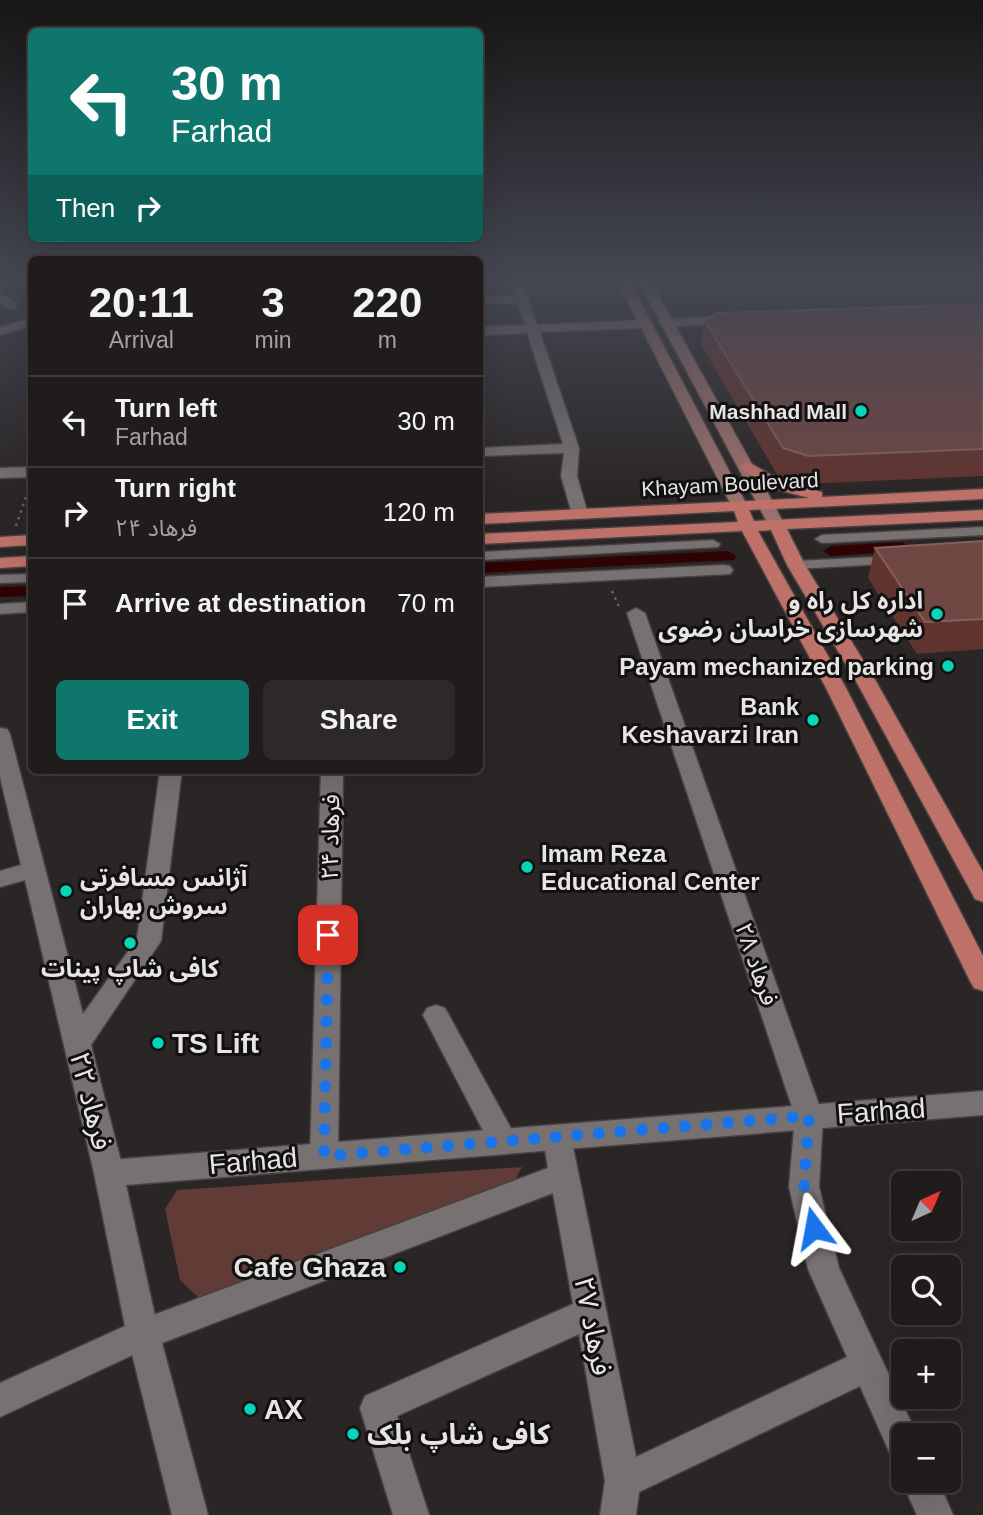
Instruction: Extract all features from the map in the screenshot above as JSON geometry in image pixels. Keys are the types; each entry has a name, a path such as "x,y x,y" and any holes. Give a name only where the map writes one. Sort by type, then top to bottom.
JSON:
{"main road":[{"path":"658,351 748,527 836,688 983,981"},
{"path":"681,351 747,466 796,565 867,683 983,893"},
{"path":"747,466 777,485 846,501"},
{"name":"Khayam Boulevard","path":"483,519 983,495"},
{"name":"Khayam Boulevard","path":"483,539 983,515"},
{"path":"0,542 28,540"},
{"path":"0,562 28,561"}],"street":[{"path":"540,351 572,448 569,476 580,514"},
{"path":"483,452 572,448"},
{"path":"3,470 28,472"},
{"path":"822,538 983,531"},
{"path":"483,555 713,544"},
{"path":"796,565 916,559"},
{"path":"483,582 724,570"},
{"path":"0,579 28,578"},
{"path":"0,608 28,607"},
{"name":"فرهاد ۲۸","path":"636,614 809,1116"},
{"name":"فرهاد ۲۲","path":"0,734 109,1173 143,1334 190,1515"},
{"path":"77,1043 149,941 170,774"},
{"name":"فرهاد ۲۴","path":"324,1156 332,774"},
{"path":"0,879 34,869"},
{"path":"436,1016 503,1141"},
{"name":"Farhad","path":"109,1173 983,1103"},
{"path":"809,1116 804,1187 824,1269 893,1423"},
{"name":"فرهاد ۲۷","path":"557,1137 623,1481 618,1515"},
{"path":"0,1400 143,1334 565,1175"},
{"path":"411,1515 377,1408 591,1312"},
{"path":"623,1481 867,1365"},
{"path":"925,1493 935,1515"}],"path":[{"path":"16,526 28,491"},
{"path":"606,576 620,611 636,614"}],"shaded area":[{"path":"522,1167 511,1188 201,1300 180,1280 165,1209 177,1190"}],"building":[{"name":"Mashhad Mall","path":"723,351 983,351 983,449 808,456 783,448"},
{"path":"983,541 983,619 925,622 875,548"}],"waterway":[{"path":"831,551 902,547"},
{"path":"483,568 728,556"},
{"path":"0,592 28,591"}],"place":[{"name":"Mashhad Mall","path":"861,411"},
{"name":"اداره کل راه و شهرسازی خراسان رضوی","path":"937,614"},
{"name":"Payam mechanized parking","path":"948,666"},
{"name":"Bank Keshavarzi Iran","path":"813,720"},
{"name":"Imam Reza Educational Center","path":"527,867"},
{"name":"آژانس مسافرتی سروش بهاران","path":"66,891"},
{"name":"کافی شاپ پینات","path":"130,943"},
{"name":"TS Lift","path":"158,1043"},
{"name":"Cafe Ghaza","path":"400,1267"},
{"name":"AX","path":"250,1409"},
{"name":"کافی شاپ بلک","path":"353,1434"}],"route":[{"path":"328,935 324,1156 809,1116 804,1187 814,1228"}]}
